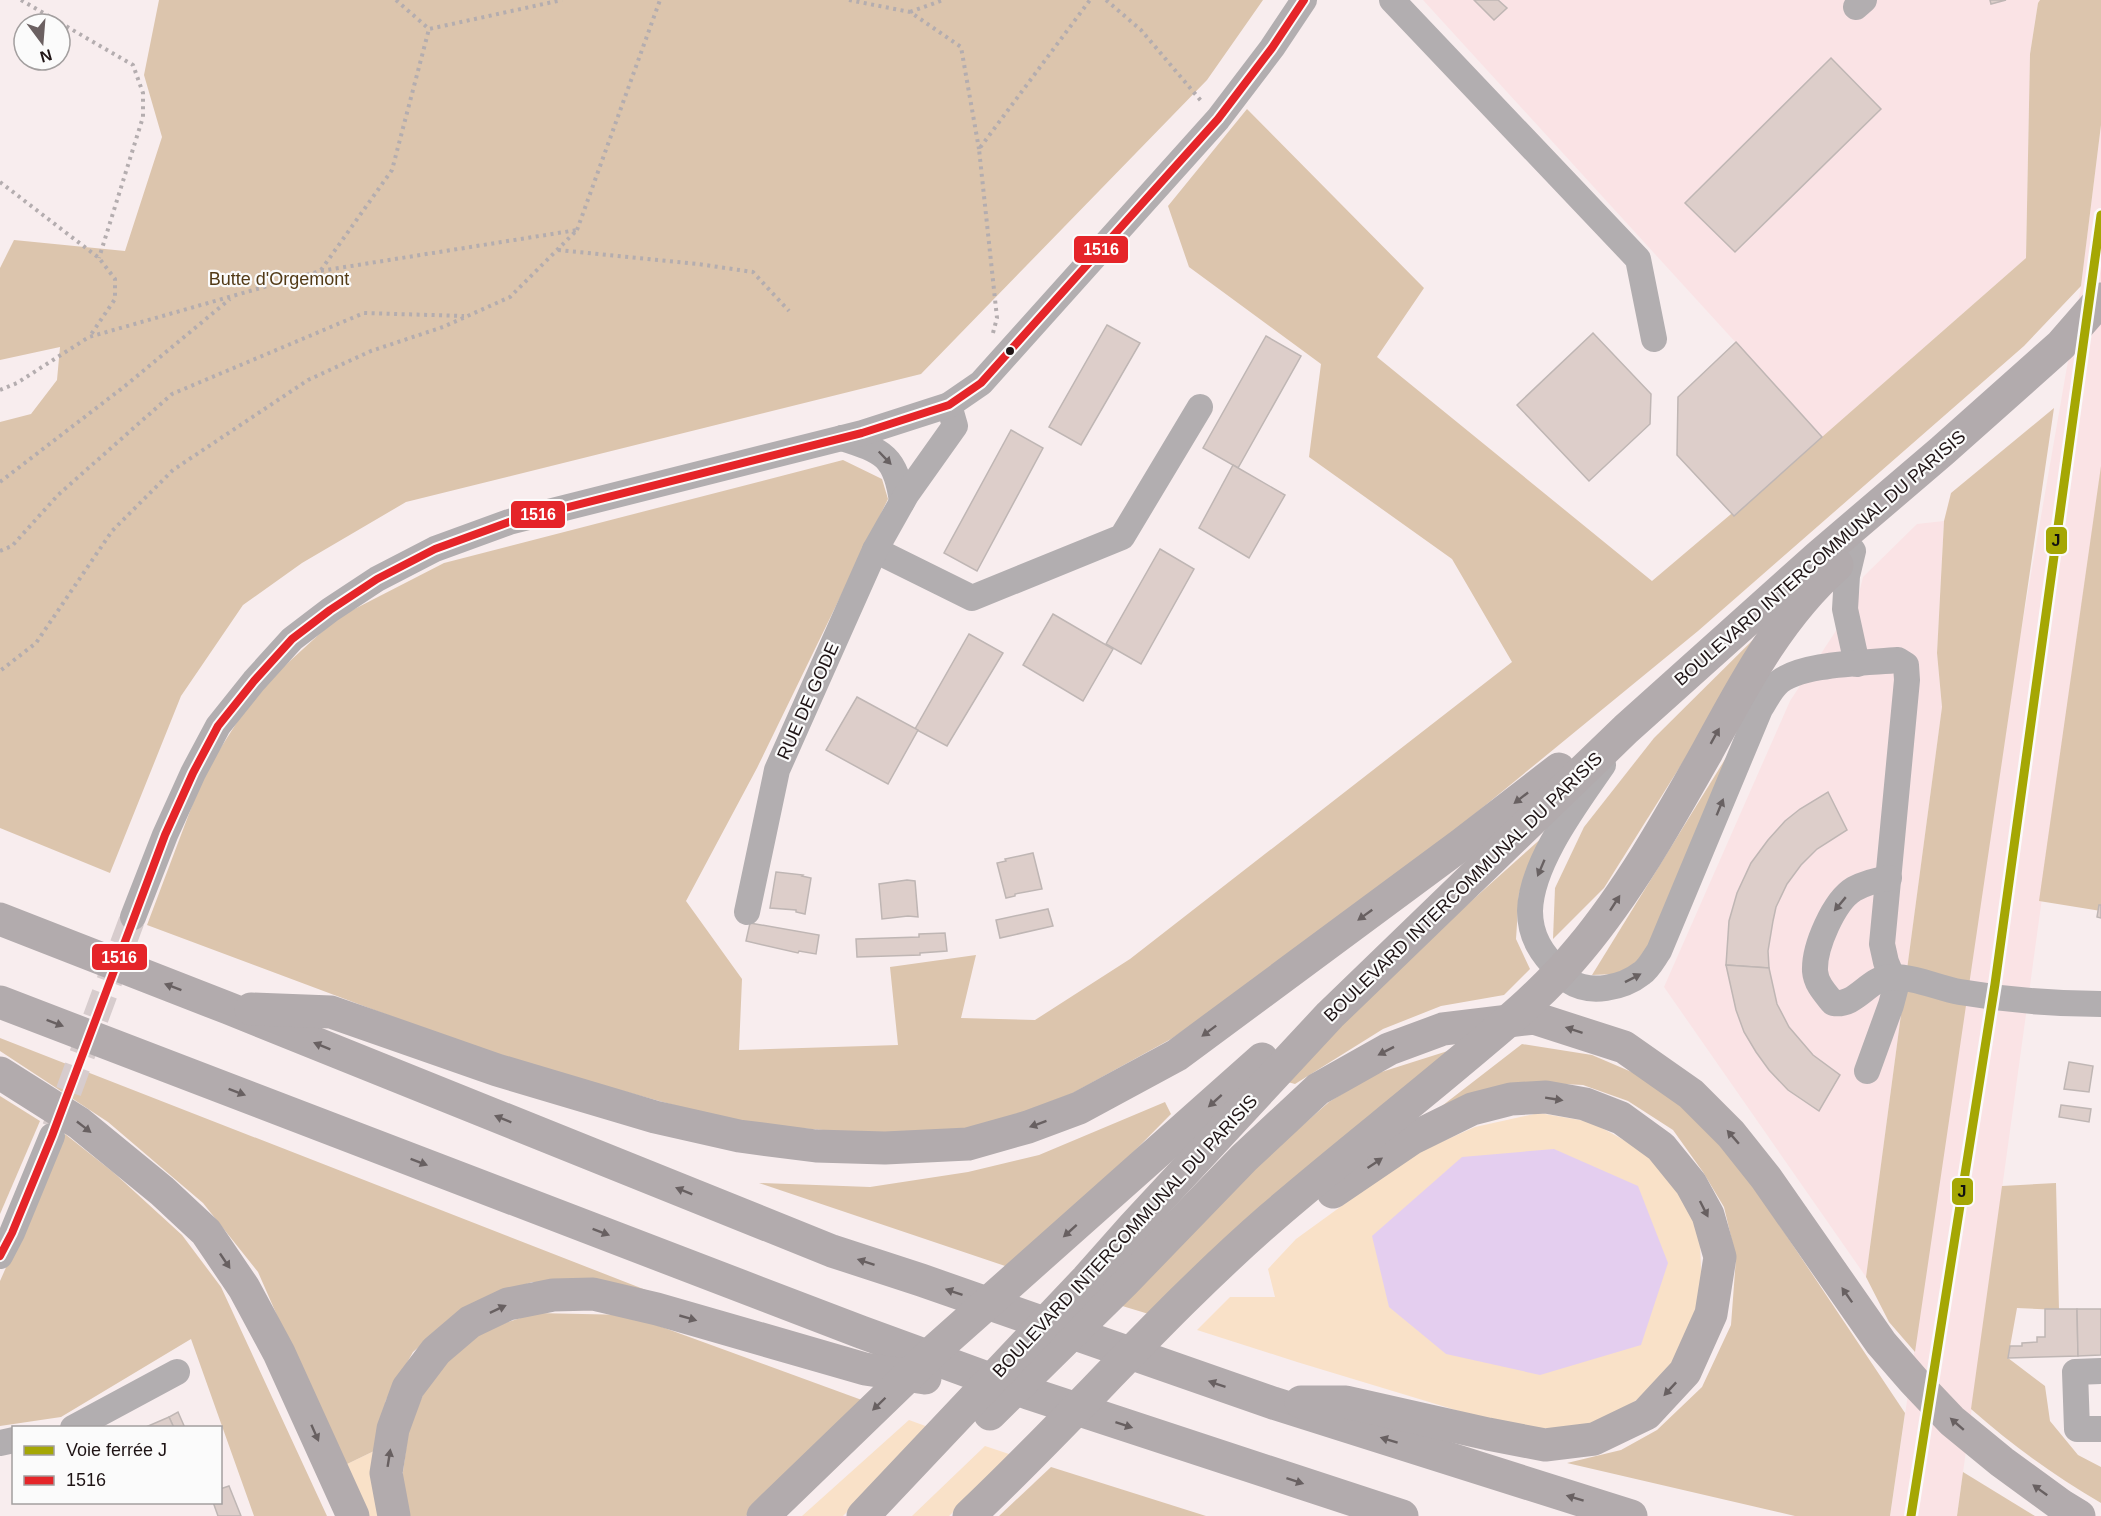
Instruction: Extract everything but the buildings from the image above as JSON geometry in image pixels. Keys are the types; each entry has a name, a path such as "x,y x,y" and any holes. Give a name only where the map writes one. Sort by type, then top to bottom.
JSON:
{"highway":[{"name":"BOULEVARD INTERCOMMUNAL DU PARISIS","path":"976,1510 1193,1290 1270,1218 1516,1015 1580,950 1609,913 1635,874 1747,679 1779,630 1831,571 1948,459 2061,345 2101,299"},
{"name":"BOULEVARD INTERCOMMUNAL DU PARISIS","path":"863,1516 1087,1279 1330,1015 1626,729 1716,646 1948,459 2049,382 2101,327"},
{"path":"228,1008 331,1012 509,1073 655,1117 739,1136 816,1146 885,1148 968,1144 1028,1127 1079,1108 1177,1055 1462,844 1716,646"},
{"path":"763,1516 936,1349 1511,840"},
{"path":"0,919 228,1008 832,1251 1273,1403 1631,1516"},
{"path":"0,1002 1028,1394 1402,1516"},
{"path":"887,1516 1124,1282 1244,1158 1318,1089 1389,1049 1443,1029 1534,1018 1624,1047 1691,1094 1731,1134 1766,1178 1881,1343 1952,1420 2002,1462 2079,1516"},
{"path":"0,1073 79,1122 162,1191 206,1232 244,1288 279,1353 353,1516"},
{"path":"976,1510 1184,1317 1274,1238 1345,1183 1411,1139 1472,1109 1511,1099 1545,1097 1585,1104 1621,1118 1661,1147 1691,1184 1708,1215 1720,1257 1711,1314 1685,1372 1646,1414 1594,1439 1545,1444 1488,1434 1346,1402 1273,1403"},
{"path":"394,1516 386,1473 393,1430 408,1388 435,1351 470,1322 508,1304 553,1295 593,1294 865,1369 1028,1394"}],"street":[{"path":"133,917 165,835 193,773 218,726 292,639 377,579 435,549 509,522 842,438 949,405 981,384 1218,119 1272,48 1304,0"},
{"path":"1392,0 1638,259 1654,339"},
{"name":"RUE DE GODE","path":"747,912 777,770 875,550 902,502 955,426 949,405"},
{"path":"875,550 972,598 1122,537 1200,407"},
{"path":"842,438 875,449 885,456 898,480 902,502"},
{"path":"1854,551 1847,576 1845,609 1857,664"},
{"path":"1803,601 1817,598 1831,601 1845,609"},
{"path":"1626,729 1567,818 1545,858 1536,881 1530,910 1533,936 1544,956 1569,981 1588,988 1615,987 1643,973 1659,951 1760,709 1776,684 1802,670 1833,665 1898,660 1906,665 1907,680 1882,944 1886,962 1904,978"},
{"path":"1889,878 1875,880 1852,890 1831,915 1819,944 1815,971 1820,987 1833,1003 1845,1003 1876,980 1904,978 1958,992 2054,1004 2101,1004"},
{"path":"1867,1071 1896,986 1904,978"},
{"path":"0,1256 12,1233 52,1136"},
{"path":"2101,1371 2075,1372 2077,1429 2101,1429"},
{"path":"77,1426 177,1372"}],"path":[{"path":"21,0 133,65 143,93 143,117 99,258"},
{"path":"396,0 429,29"},
{"path":"429,29 562,0"},
{"path":"0,671 36,643 112,531 173,470 308,380 371,351 467,316 510,297 577,230 660,0"},
{"path":"849,0 910,12 961,47 979,149 997,318 991,340"},
{"path":"910,12 942,0"},
{"path":"979,149 1090,0"},
{"path":"1106,0 1141,30 1218,119"},
{"path":"321,271 392,170 429,29"},
{"path":"0,182 99,258 115,279 115,298 89,337"},
{"path":"0,390 17,383 89,337 321,271 577,230"},
{"path":"557,250 698,264 753,272 789,311"},
{"path":"0,482 124,386 233,297"},
{"path":"0,551 12,546 58,495 172,394 364,313 467,316"}],"shaded area":[{"path":"1423,0 2040,0 2030,54 2026,258 1822,437"},
{"path":"2101,125 2101,469 1957,1516 1890,1516 2019,643 2081,286"},
{"path":"1944,521 1937,653 1942,707 1866,1277 1664,987 1790,701 1858,597 1863,577 1917,524"},
{"path":"1539,1113 1591,1122 1640,1149 1683,1187 1700,1242 1702,1294 1681,1355 1650,1391 1607,1420 1573,1428 1515,1428 1197,1330 1230,1297 1275,1297 1268,1269 1296,1239 1412,1155 1475,1127"},
{"path":"1554,1149 1638,1186 1668,1263 1641,1345 1540,1375 1446,1354 1389,1307 1372,1236 1462,1157"},
{"path":"909,1420 931,1428 843,1516 802,1516"},
{"path":"985,1446 1012,1455 949,1516 912,1516"},
{"path":"374,1451 382,1516 367,1516 343,1466"}],"green space":[{"name":"Butte d'Orgemont","path":"159,0 1263,0 1207,80 921,374 406,502 302,563 243,605 181,696 110,873 0,828 0,422 31,414 57,380 60,347 0,360 0,268 14,240 125,251 162,137 144,75"},
{"path":"2040,0 2101,0 2101,125 2081,286 2024,346 1698,631 1454,831 1244,989 1171,1039 1071,1094 1023,1112 963,1130 884,1135 739,1123 500,1057 147,925 204,774 257,691 337,618 444,563 843,460 882,479 888,499 757,768 686,901 742,979 739,1050 898,1045 890,967 976,955 961,1018 1035,1020 1130,959 1512,662 1452,559 1309,457 1321,364 1189,267 1168,206 1247,109 1424,288 1377,357 1652,581 1822,437 2026,258 2030,54"},
{"path":"2054,408 1915,1352 1889,1322 1866,1277 1942,707 1937,653 1944,521 1951,493"},
{"path":"2101,466 2101,911 2039,901"},
{"path":"1770,623 1604,888 1553,939 1555,888 1584,827 1654,738"},
{"path":"1740,735 1665,922 1638,963 1615,974 1592,975"},
{"path":"1545,835 1519,893 1516,939 1530,969 1504,995 1441,1006 1383,1029 1295,1084 1284,1081 1352,1008"},
{"path":"0,1038 651,1292 610,1285 532,1282 465,1307 413,1352 386,1400 374,1451 343,1466 258,1272 203,1203 108,1122 0,1051"},
{"path":"1522,1044 1592,1055 1641,1076 1682,1104 1720,1143 1754,1187 1905,1413 1890,1516 1795,1516 1567,1463 1621,1450 1657,1430 1702,1387 1731,1325 1736,1258 1724,1207 1703,1172 1673,1130 1628,1101 1583,1085 1543,1083 1438,1109"},
{"path":"1454,1049 1152,1315 1119,1305 1271,1153 1329,1102 1372,1075"},
{"path":"0,1096 40,1121 0,1214"},
{"path":"1165,1102 1171,1114 1017,1270 759,1183 870,1187 968,1172 1039,1155"},
{"path":"65,1134 113,1172 182,1235 221,1287 327,1516 254,1516 191,1339 61,1417 0,1426 0,1281"},
{"path":"2056,1183 2059,1310 2017,1308 2008,1358 2045,1386 2050,1421 2078,1455 2101,1467 2101,1503 2034,1459 1971,1409 2002,1186"},
{"path":"536,1313 629,1315 870,1403 746,1516 408,1516 401,1486 409,1427 431,1376 480,1331"},
{"path":"1051,1467 1206,1516 999,1516"},
{"path":"1963,1472 2035,1516 1957,1516"}],"tunnel":[{"path":"55,1128 133,917"}],"rail line":[{"name":"J","path":"1911,1516 1995,984 2101,215"}],"transit line":[{"name":"1516","path":"0,1256 12,1233 52,1136 165,835 193,773 218,726 292,639 377,579 435,549 509,522 862,433 949,405 981,383 1218,119 1272,48 1304,0"}]}
